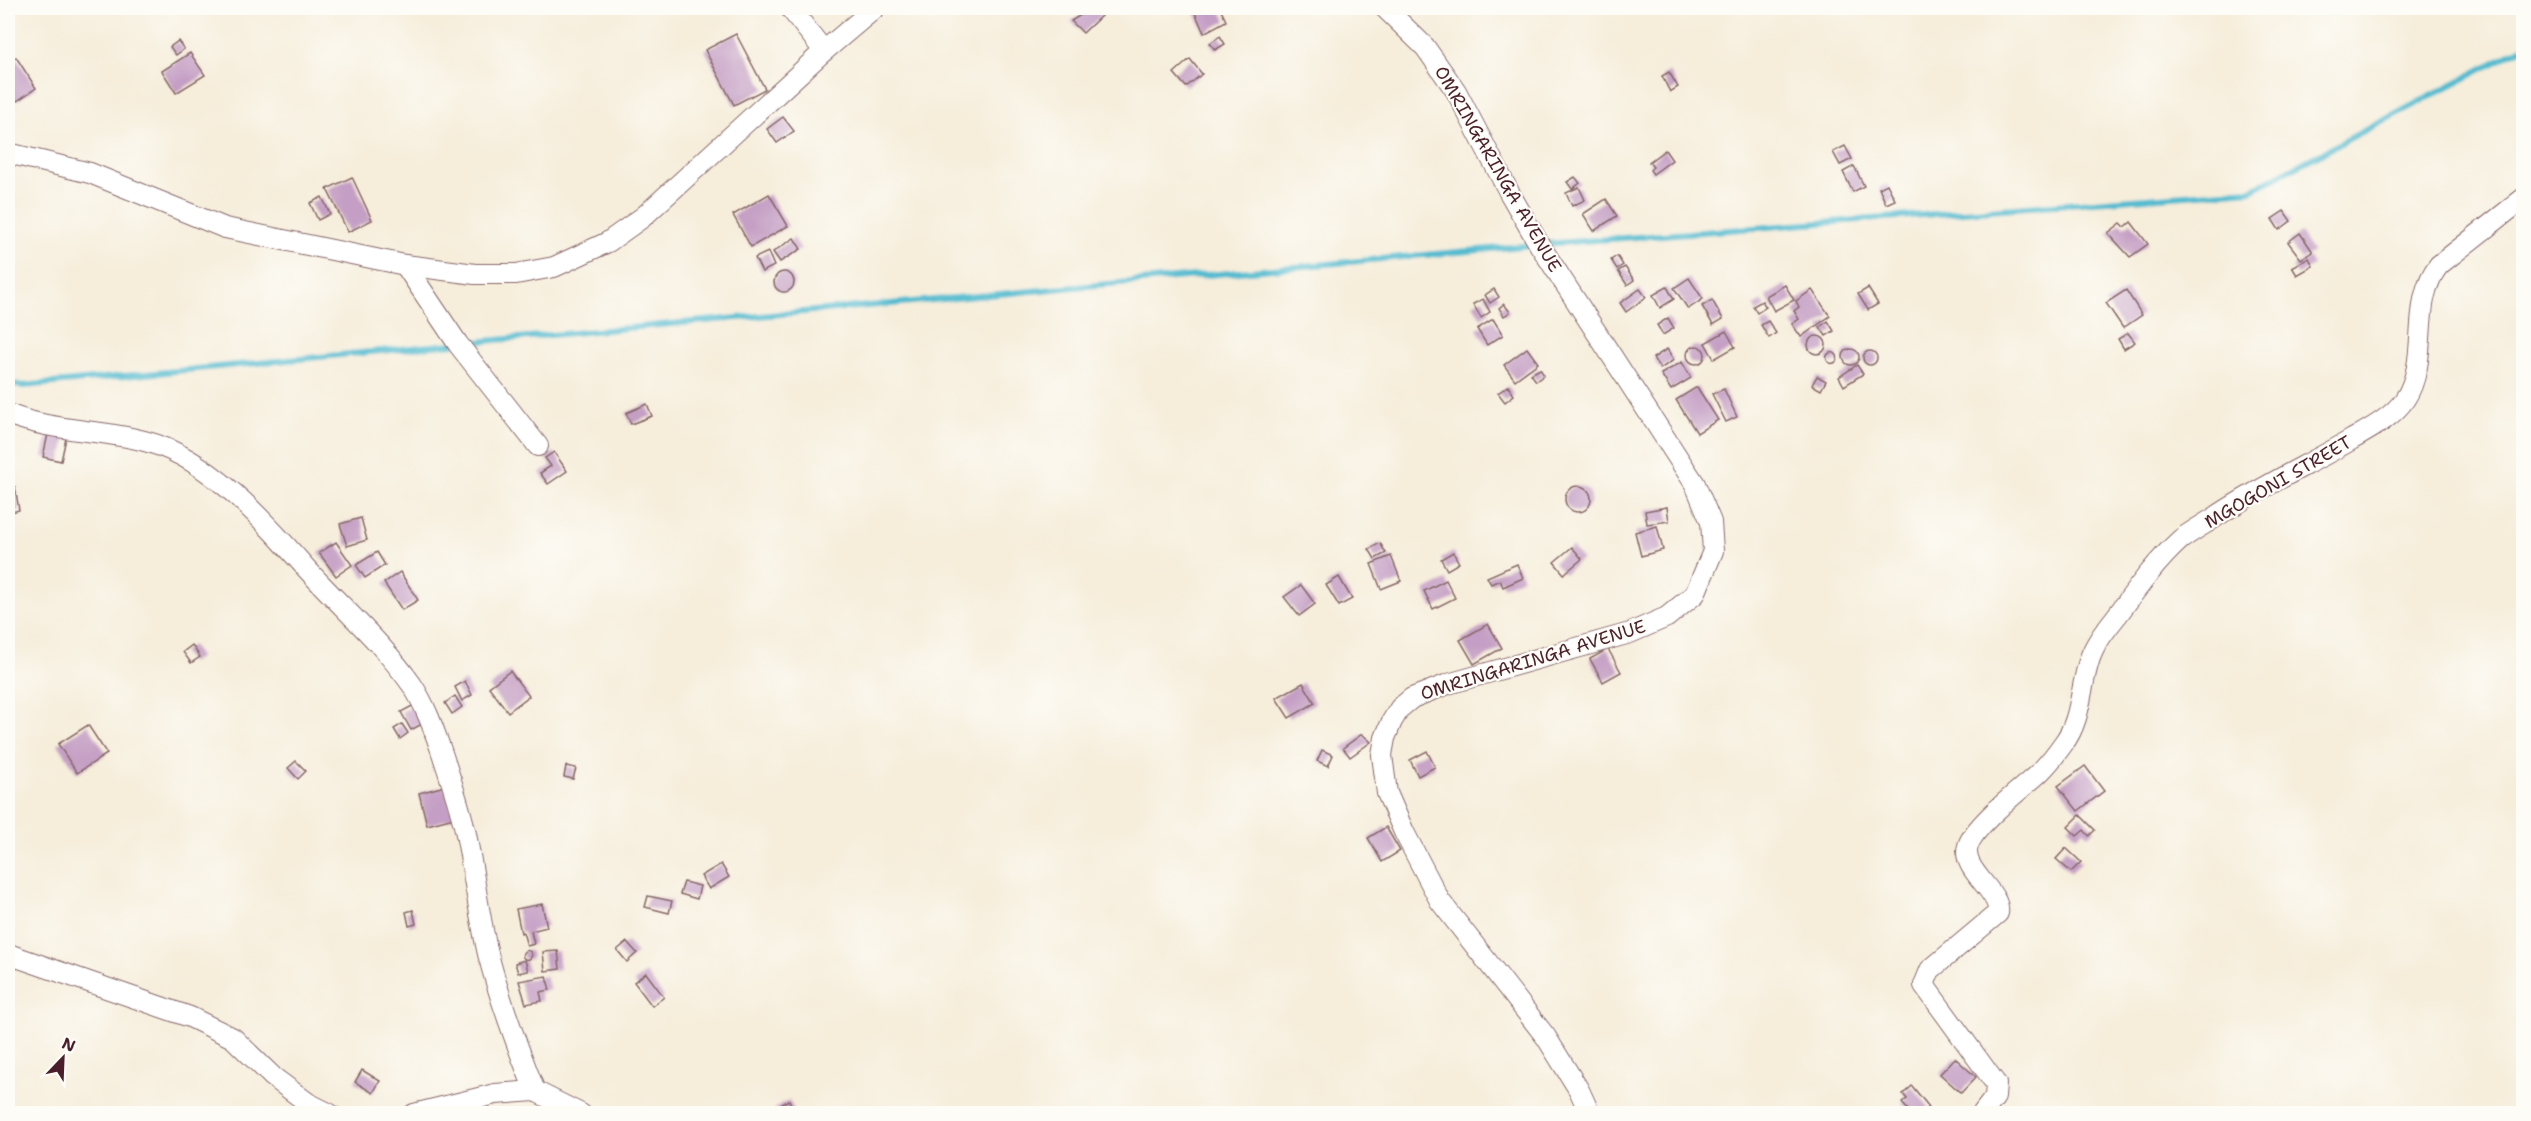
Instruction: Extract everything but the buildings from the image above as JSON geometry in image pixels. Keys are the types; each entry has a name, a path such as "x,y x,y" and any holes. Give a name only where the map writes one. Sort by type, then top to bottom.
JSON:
{"street":[{"path":"790,8 824,51"},
{"path":"8,153 90,173 225,228 405,265 476,274 516,274 554,267 608,242 643,218 824,51 875,8"},
{"name":"OMRINGARINGA AVENUE","path":"1385,8 1425,47 1456,92 1533,234 1695,484 1711,522 1713,551 1705,573 1695,594 1667,616 1630,633 1448,684 1412,698 1400,708 1385,738 1382,755 1387,793 1404,832 1440,901 1546,1037 1579,1090 1590,1113"},
{"name":"MGOGONI STREET","path":"1982,1113 1995,1098 1996,1084 1924,985 1930,970 1998,914 1999,907 1976,874 1967,855 1967,846 1972,836 2010,797 2042,770 2065,742 2074,725 2090,656 2099,638 2153,566 2181,539 2251,493 2379,423 2405,399 2417,372 2426,291 2430,276 2439,265 2523,198"},
{"path":"405,265 458,344 538,446"},
{"path":"8,414 40,424 119,434 164,447 195,465 227,488 284,542 376,642 412,685 432,721 448,770 466,832 491,964 512,1035 535,1091"},
{"path":"8,954 216,1028 233,1038 273,1077 308,1103 330,1113"},
{"path":"414,1113 495,1094 535,1091 581,1113"}],"waterway":[{"path":"1545,244 2251,190 2524,47"},
{"path":"463,343 1534,245"},
{"path":"8,383 23,386 453,344"}]}
